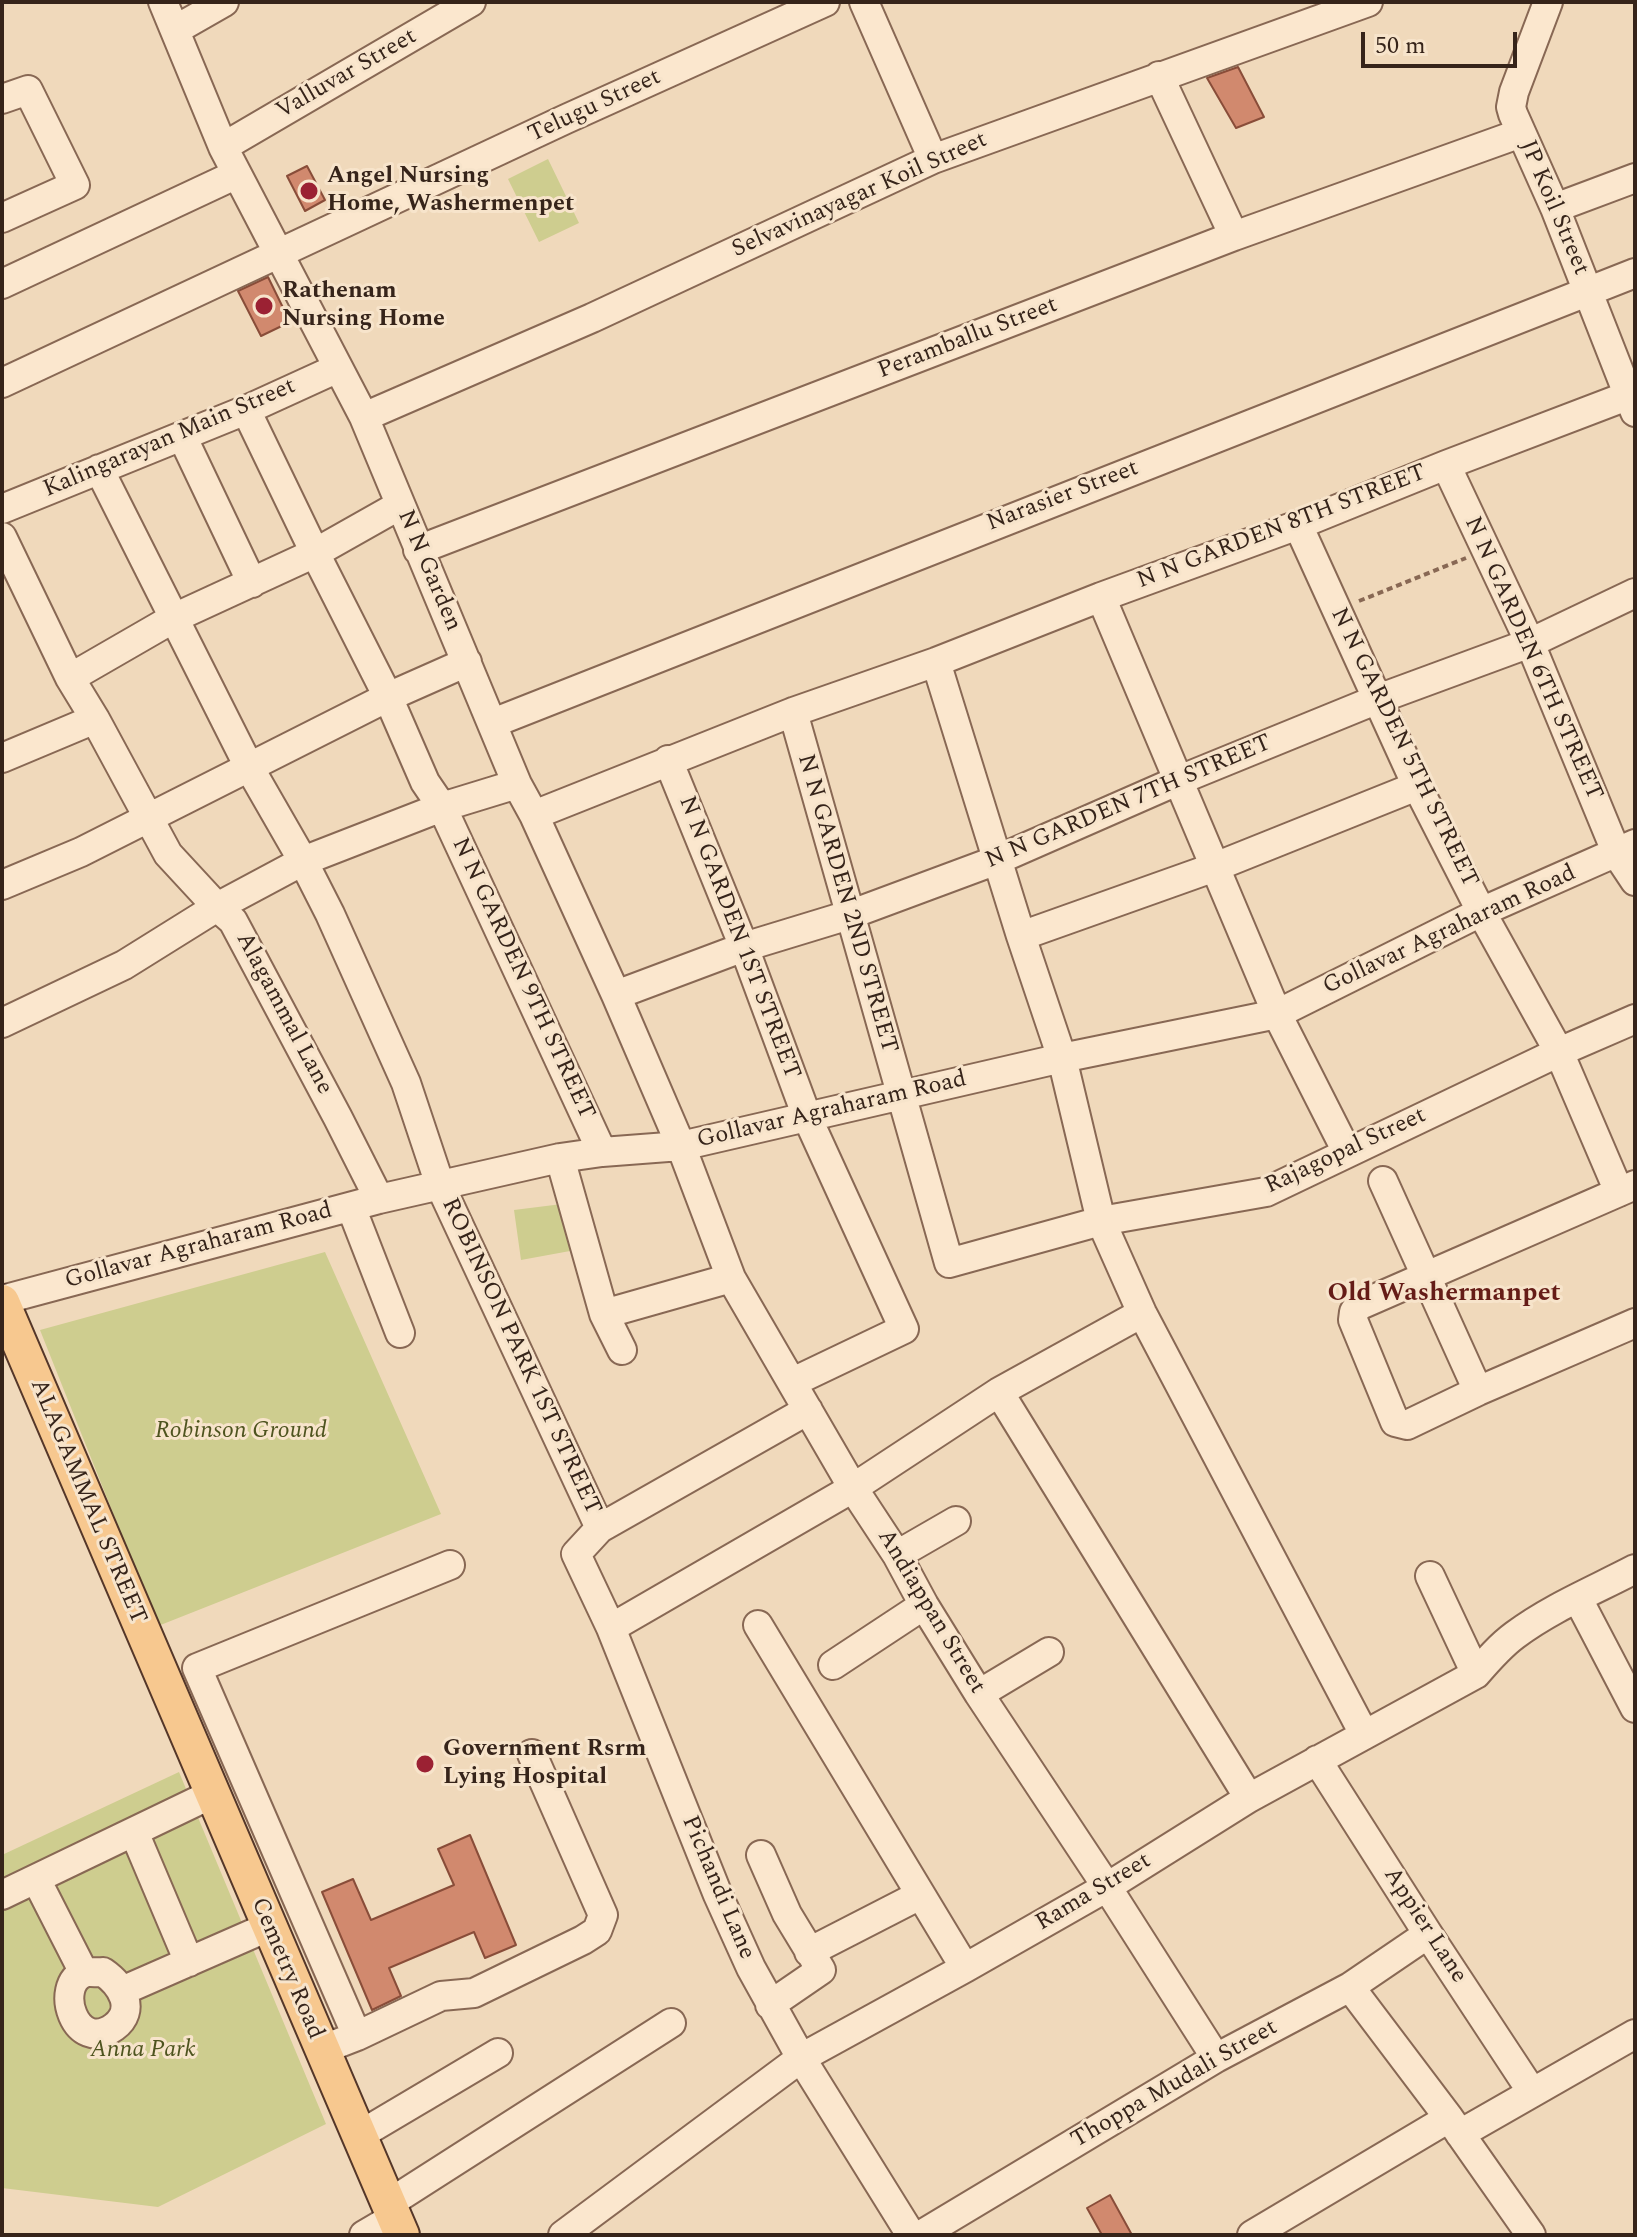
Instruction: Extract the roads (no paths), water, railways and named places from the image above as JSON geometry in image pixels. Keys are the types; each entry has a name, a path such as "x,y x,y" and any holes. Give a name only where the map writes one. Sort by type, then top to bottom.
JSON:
{"main road":[{"name":"ALAGAMMAL STREET","path":"2,1301 168,1692"},
{"name":"Cemetry Road","path":"168,1692 394,2219"}],"street":[{"name":"N N Garden","path":"163,2 223,147 364,417 517,784 616,995 681,1146"},
{"path":"175,30 224,2"},
{"name":"Valluvar Street","path":"223,147 471,2"},
{"name":"Telugu Street","path":"2,383 566,119 825,2"},
{"path":"864,2 933,159"},
{"name":"Selvavinayagar Koil Street","path":"364,417 592,318 933,159 1368,2"},
{"name":"JP Koil Street","path":"1548,2 1511,99 1513,114 1555,208 1631,404"},
{"path":"1159,76 1234,236"},
{"path":"2,99 28,90 75,185 2,218"},
{"name":"Peramballu Street","path":"418,550 1234,236 1521,133"},
{"path":"2,284 237,174"},
{"path":"1555,208 1635,178"},
{"name":"Narasier Street","path":"493,723 1635,273"},
{"name":"Kalingarayan Main Street","path":"2,509 246,410 338,368"},
{"name":"N N GARDEN 8TH STREET","path":"534,815 793,712 936,662 1298,525 1446,465 1631,404"},
{"name":"N N GARDEN 9TH STREET","path":"246,410 388,697 413,758 442,807 602,1152"},
{"path":"182,436 252,583"},
{"name":"N N GARDEN 6TH STREET","path":"1446,465 1626,849 1635,881"},
{"name":"ROBINSON PARK 1ST STREET","path":"99,469 249,767 330,914 406,1083 440,1185 600,1528"},
{"path":"70,678 174,618 315,553 400,505"},
{"name":"N N GARDEN 5TH STREET","path":"1298,525 1417,786 1481,912 1559,1052 1627,1189"},
{"name":"Alagammal Lane","path":"2,537 70,678 168,854 233,921 379,1199"},
{"name":"N N GARDEN 7TH STREET","path":"616,995 744,947 849,915 997,860 1177,781 1378,699 1530,643 1635,593"},
{"path":"1101,597 1277,1014 1347,1152"},
{"path":"2,885 81,852 388,697 467,662"},
{"path":"936,662 1062,1058 1101,1221 1142,1313 1364,1734"},
{"name":"N N GARDEN 2ND STREET","path":"793,712 949,1263"},
{"path":"2,758 95,719"},
{"name":"N N GARDEN 1ST STREET","path":"668,760 744,947 807,1117 904,1329 793,1382"},
{"path":"2,1023 124,965 217,907 303,861 442,807 517,784"},
{"path":"1021,936 1215,867 1417,786"},
{"name":"Gollavar Agraharam Road","path":"2,1301 440,1185 560,1158 681,1146 1062,1058 1277,1014 1481,912 1626,849"},
{"name":"Rajagopal Street","path":"949,1263 1101,1221 1266,1192 1635,1019"},
{"name":"Andiappan Street","path":"681,1146 731,1278 853,1488 897,1555 979,1694 1216,2058"},
{"path":"560,1158 604,1314 622,1350"},
{"path":"1383,1181 1478,1391"},
{"path":"1627,1189 1358,1306 1353,1320 1395,1422 1407,1425 1635,1323"},
{"path":"351,1207 400,1333"},
{"path":"604,1314 731,1278"},
{"path":"611,1628 853,1488 999,1392 1142,1313"},
{"path":"999,1392 1249,1798"},
{"path":"600,1528 808,1410"},
{"path":"897,1555 956,1521"},
{"name":"Pichandi Lane","path":"600,1528 576,1554 611,1628 718,1895 770,2005 911,2235"},
{"path":"168,1692 197,1668 450,1565"},
{"name":"Rama Street","path":"563,2235 801,2058 1107,1887 1249,1798 1476,1674 1515,1635 1635,1569"},
{"path":"1430,1576 1476,1674"},
{"path":"1578,1599 1632,1696"},
{"path":"833,1665 924,1605"},
{"path":"758,1625 965,1968"},
{"path":"979,1694 1049,1652"},
{"path":"197,1668 357,2036"},
{"path":"321,2050 441,1996 474,1993 597,1931 603,1915 532,1754"},
{"name":"Appier Lane","path":"1317,1760 1532,2092"},
{"path":"2,1895 212,1794"},
{"path":"134,1832 189,1962"},
{"path":"761,1855 787,1914 821,1970 770,2005"},
{"path":"36,1879 84,1973"},
{"path":"809,1952 920,1895"},
{"path":"122,1991 268,1927"},
{"name":"Thoppa Mudali Street","path":"921,2235 1216,2058 1350,1987 1428,1934"},
{"path":"103,1972 122,1991 127,2010 120,2022 106,2032 92,2033 80,2028 71,2010 69,1995 74,1981 84,1973 103,1972"},
{"path":"1350,1987 1455,2126 1531,2235"},
{"path":"364,2235 394,2219 671,2023"},
{"path":"1252,2235 1455,2126 1532,2092 1635,2034"},
{"path":"358,2136 498,2053"}],"place":[{"name":"Angel Nursing Home, Washermenpet","path":"309,191"},
{"name":"Rathenam Nursing Home","path":"264,306"},
{"name":"Government Rsrm Lying Hospital","path":"425,1764"}],"district":[{"name":"Old Washermanpet","path":"1444,1295"}],"park label":[{"name":"Robinson Ground","path":"241,1432"},
{"name":"Anna Park","path":"143,2051"}]}
